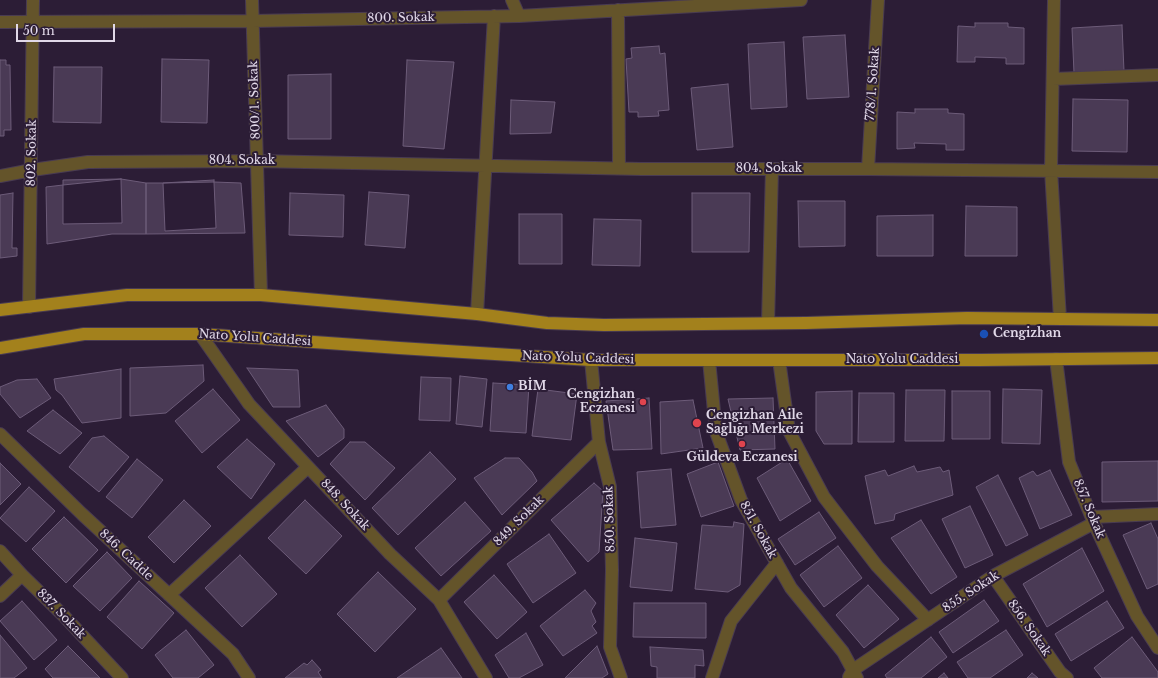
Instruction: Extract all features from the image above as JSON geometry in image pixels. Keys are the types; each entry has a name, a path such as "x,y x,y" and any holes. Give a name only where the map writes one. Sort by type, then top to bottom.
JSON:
{"main road":[{"path":"0,310 127,295 261,296 477,314 547,323 604,325 768,324 967,318 1158,320"},
{"name":"Nato Yolu Caddesi","path":"0,348 84,334 200,334 591,360 1158,358"}],"street":[{"name":"802. Sokak","path":"29,307 34,22 33,0"},
{"name":"800/1. Sokak","path":"252,0 261,296"},
{"path":"512,0 519,16"},
{"name":"800. Sokak","path":"0,22 252,21 519,16 618,10 694,3 801,0"},
{"name":"778/1. Sokak","path":"868,169 878,0"},
{"path":"1054,0 1051,170 1060,319"},
{"path":"618,10 619,168"},
{"path":"477,314 494,16"},
{"path":"1053,79 1158,75"},
{"name":"804. Sokak","path":"0,176 88,162 257,161 619,168 1051,170 1158,172"},
{"path":"768,324 772,169"},
{"name":"848. Sokak","path":"200,334 249,404 390,554 439,600 486,678"},
{"name":"857. Sokak","path":"1056,359 1069,462 1093,520 1137,616 1158,648"},
{"name":"850. Sokak","path":"591,360 599,442 610,487 612,570 610,647 621,678"},
{"name":"851. Sokak","path":"709,360 716,432 741,500 791,588 843,652 853,675"},
{"path":"779,360 789,431 824,497 877,566 928,620"},
{"name":"846. Cadde","path":"0,434 82,514 233,654 249,678"},
{"name":"849. Sokak","path":"439,600 599,442"},
{"path":"169,595 308,467"},
{"path":"1093,520 1158,514"},
{"name":"855. Sokak","path":"853,675 928,620 993,576 1093,520"},
{"name":"837. Sokak","path":"0,551 122,678"},
{"path":"712,678 731,621 777,563"},
{"path":"0,596 22,575"},
{"name":"856. Sokak","path":"993,576 1060,672 1067,678"}],"building":[{"path":"975,23 1008,23 1008,27 1024,28 1024,64 1006,64 1006,58 975,57 975,62 957,62 958,26 975,27"},
{"path":"1122,25 1124,71 1074,73 1072,28"},
{"path":"845,35 849,97 807,99 803,37"},
{"path":"784,42 787,107 751,109 748,44"},
{"path":"659,46 660,54 665,53 669,110 658,111 659,116 638,117 638,112 629,112 626,59 632,58 631,48"},
{"path":"162,59 209,60 207,123 161,122"},
{"path":"0,60 6,60 6,65 10,65 11,130 4,130 4,136 0,136"},
{"path":"407,60 454,62 444,149 403,146"},
{"path":"54,67 102,67 101,123 53,122"},
{"path":"331,74 331,139 288,139 288,75"},
{"path":"728,84 733,147 697,150 691,88"},
{"path":"1073,99 1128,100 1127,152 1072,151"},
{"path":"511,100 555,102 551,133 510,134"},
{"path":"915,109 948,109 948,113 964,114 964,150 946,150 946,144 914,143 915,148 897,149 897,112 915,113"},
{"path":"121,179 146,183 146,234 112,234 47,244 46,187 63,185 63,224 122,223"},
{"path":"121,179 63,185 63,180"},
{"path":"214,180 214,182 163,183"},
{"path":"214,182 241,183 245,233 146,234 146,183 163,183 165,231 216,228"},
{"path":"369,192 409,195 405,248 365,245"},
{"path":"13,193 12,248 17,248 17,256 0,258 0,195"},
{"path":"290,193 344,195 343,237 289,235"},
{"path":"692,193 750,193 749,252 692,252"},
{"path":"798,201 845,201 845,246 799,247"},
{"path":"966,206 1017,207 1017,256 965,256"},
{"path":"519,214 562,214 562,264 519,264"},
{"path":"933,215 933,256 877,256 877,216"},
{"path":"594,219 641,220 640,266 592,265"},
{"path":"203,365 204,381 166,413 130,416 130,368"},
{"path":"247,368 298,370 300,407 273,407"},
{"path":"121,369 121,418 82,423 62,395 56,390 54,379"},
{"path":"460,376 487,379 482,427 456,424"},
{"path":"421,377 451,378 450,421 419,420"},
{"path":"37,379 51,398 20,418 0,394 0,387 17,380"},
{"path":"493,383 529,385 526,433 490,431"},
{"path":"213,389 240,420 202,453 175,421"},
{"path":"538,389 577,394 571,440 532,436"},
{"path":"1003,389 1042,390 1040,444 1002,443"},
{"path":"906,390 945,390 944,441 905,441"},
{"path":"852,391 852,444 824,444 816,431 816,392"},
{"path":"952,391 990,391 990,439 952,439"},
{"path":"859,393 894,393 894,442 858,442"},
{"path":"649,398 652,449 613,450 606,401"},
{"path":"773,398 775,449 740,450 728,399"},
{"path":"693,400 703,448 661,454 660,402"},
{"path":"326,405 344,429 344,438 318,457 286,421"},
{"path":"53,410 82,433 60,454 27,431"},
{"path":"104,436 129,457 99,492 69,467 92,438"},
{"path":"247,439 275,464 251,499 217,467"},
{"path":"350,442 365,442 395,468 365,500 330,464"},
{"path":"430,452 456,479 398,535 372,508"},
{"path":"505,458 519,458 532,472 537,481 502,515 474,478"},
{"path":"137,459 163,480 132,518 106,497"},
{"path":"787,459 811,501 780,521 757,478"},
{"path":"1158,461 1158,501 1102,502 1102,462"},
{"path":"718,462 734,506 701,517 687,474"},
{"path":"0,463 21,484 0,505"},
{"path":"914,466 917,472 940,467 943,472 949,470 953,495 895,514 894,520 875,524 865,476 885,470 888,476"},
{"path":"671,469 676,525 641,528 637,472"},
{"path":"1050,470 1072,515 1040,529 1019,478 1033,471 1037,476"},
{"path":"998,475 1028,535 1006,546 976,487"},
{"path":"594,483 603,491 599,552 588,562 551,520"},
{"path":"29,487 55,511 26,542 0,518"},
{"path":"184,500 211,526 174,563 148,537"},
{"path":"305,500 342,536 306,574 268,538"},
{"path":"465,502 491,531 441,576 415,548"},
{"path":"970,506 993,555 965,568 942,519"},
{"path":"819,512 836,538 795,565 778,539"},
{"path":"64,517 98,550 66,583 32,549"},
{"path":"921,520 957,577 931,594 891,538"},
{"path":"734,522 744,524 740,585 728,592 695,589 702,525 733,527"},
{"path":"1151,523 1158,539 1158,584 1147,589 1123,535"},
{"path":"549,534 576,573 533,603 507,564"},
{"path":"635,538 677,543 672,591 630,587"},
{"path":"838,546 862,578 824,607 800,575"},
{"path":"1082,548 1104,591 1047,627 1023,584"},
{"path":"107,552 132,578 100,611 73,586"},
{"path":"240,555 277,594 242,627 205,588"},
{"path":"378,572 416,609 375,652 337,614"},
{"path":"494,575 527,612 497,639 464,602"},
{"path":"139,581 174,613 142,649 107,617"},
{"path":"868,585 899,619 864,648 836,615"},
{"path":"585,590 596,603 591,611 596,622 592,626 597,633 563,656 540,626"},
{"path":"984,600 999,621 953,653 939,632"},
{"path":"22,601 57,640 34,660 0,621"},
{"path":"1107,601 1124,628 1071,661 1055,634"},
{"path":"634,603 706,603 706,638 633,637"},
{"path":"186,630 214,665 198,678 173,678 155,655"},
{"path":"1006,630 1023,655 990,678 968,678 957,662"},
{"path":"526,633 543,665 519,678 509,678 495,655"},
{"path":"0,635 27,668 14,678 0,678"},
{"path":"931,637 947,657 921,678 887,678 885,675"},
{"path":"1132,637 1158,672 1158,678 1102,678 1094,668"},
{"path":"68,646 100,678 53,678 45,669"},
{"path":"597,646 608,674 602,678 565,678"},
{"path":"650,647 703,650 704,666 695,665 695,678 657,678 657,667 651,666"},
{"path":"441,648 462,678 397,678"},
{"path":"312,660 321,670 318,672 322,678 285,678 304,663 307,665"},
{"path":"944,673 948,678 938,678"},
{"path":"1032,673 1038,678 1027,678"}],"place":[{"name":"Cengizhan","path":"984,334"},
{"name":"BİM","path":"510,387"},
{"name":"Cengizhan Eczanesi","path":"643,402"},
{"name":"Cengizhan Aile Sağlığı Merkezi","path":"697,423"},
{"name":"Güldeva Eczanesi","path":"742,444"}]}
